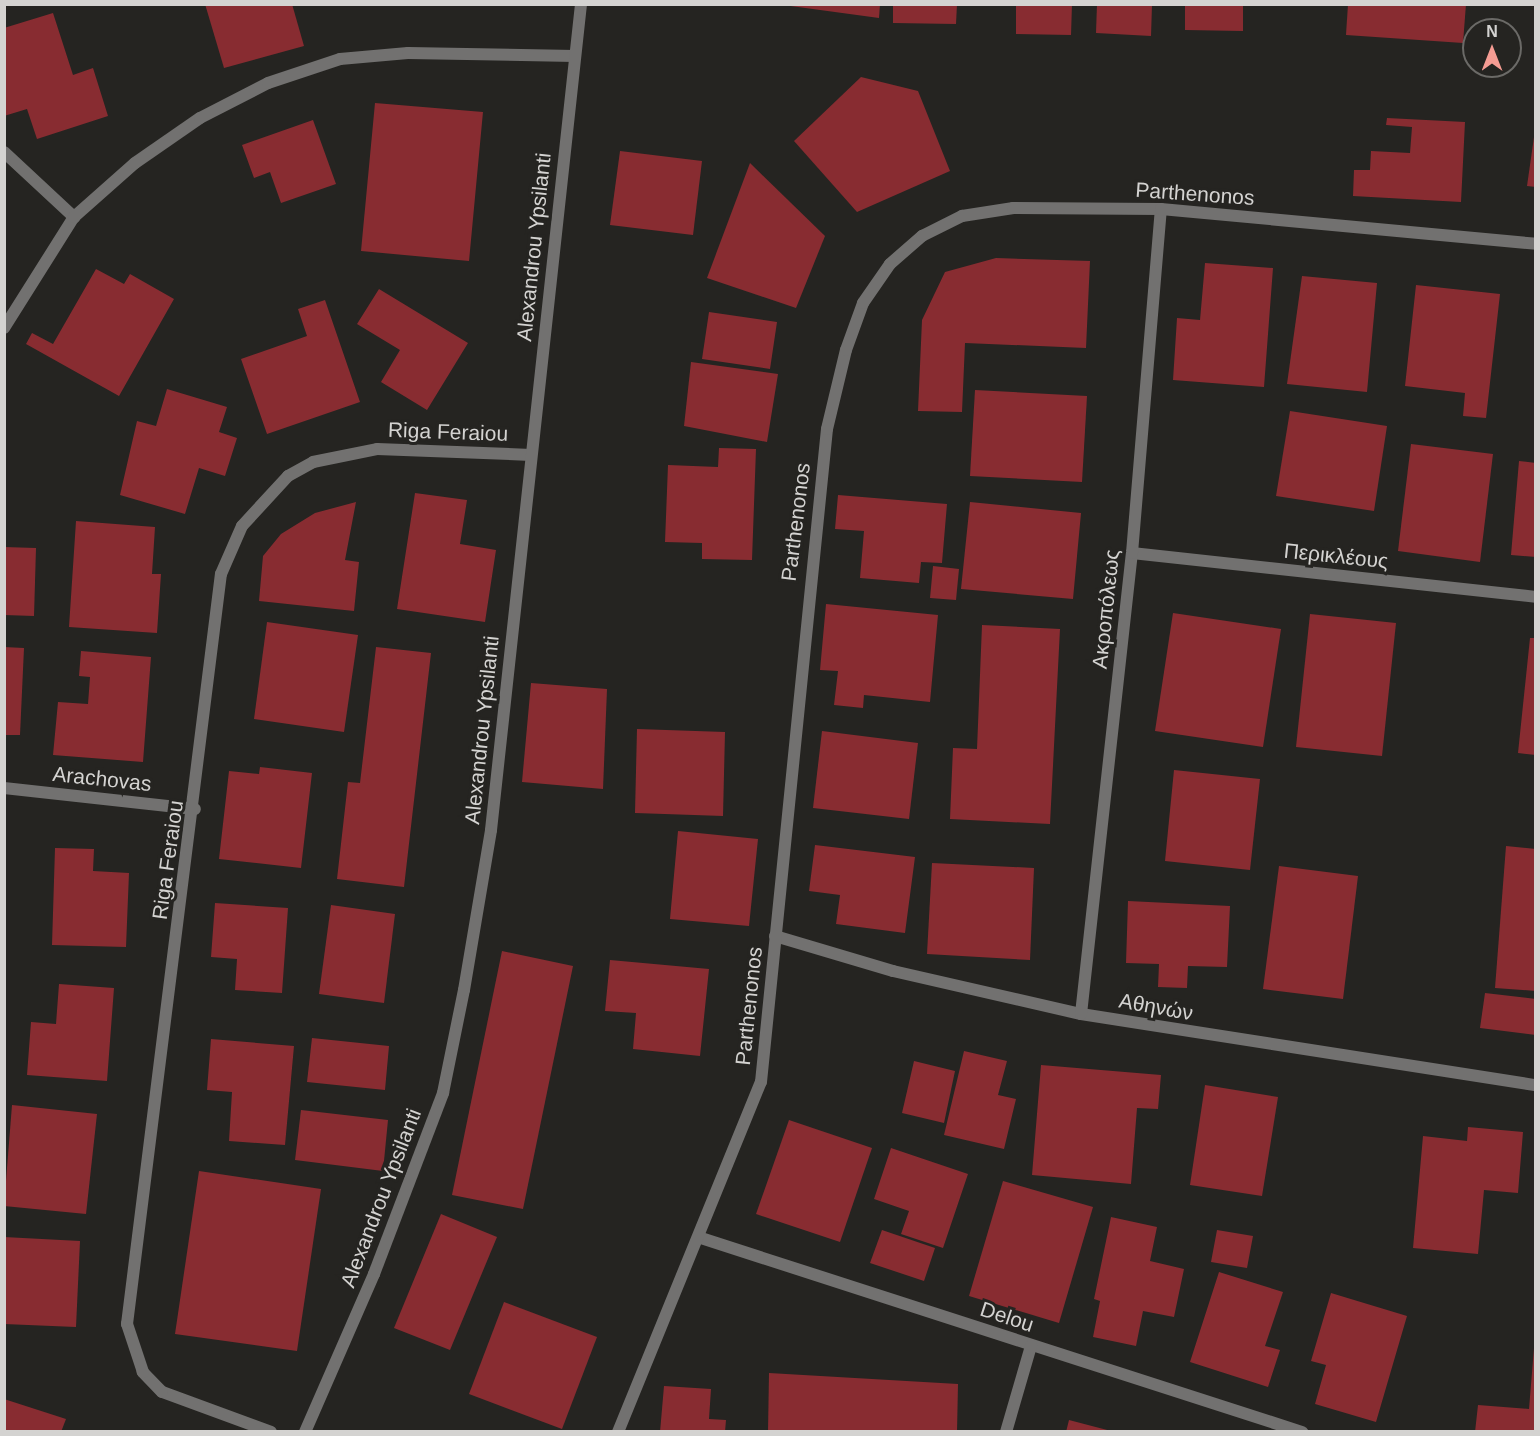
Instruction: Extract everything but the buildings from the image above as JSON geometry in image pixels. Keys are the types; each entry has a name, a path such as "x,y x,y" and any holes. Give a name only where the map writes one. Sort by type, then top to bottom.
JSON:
{"street":[{"name":"Alexandrou Ypsilanti","path":"304,1431 374,1274 443,1093 491,830 581,4"},
{"path":"4,328 74,217 135,163 200,118 268,83 340,59 408,53 574,56"},
{"path":"4,153 74,217"},
{"name":"Parthenonos","path":"618,1431 701,1238 760,1082 827,429 863,303 890,264 922,236 962,216 1014,207 1161,209 1536,244"},
{"name":"Ακροπόλεως","path":"1081,1014 1132,553 1161,209"},
{"name":"Riga Feraiou","path":"271,1431 162,1392 138,1362 127,1324 195,808 221,574 237,534 268,496 288,476 343,453 377,449 531,455"},
{"name":"Περικλέους","path":"1132,553 1536,597"},
{"name":"Arachovas","path":"4,788 195,808"},
{"name":"Αθηνών","path":"775,936 915,976 1081,1014 1536,1085"},
{"name":"Delou","path":"701,1238 1031,1346 1302,1431"},
{"path":"1006,1431 1031,1346"}]}
